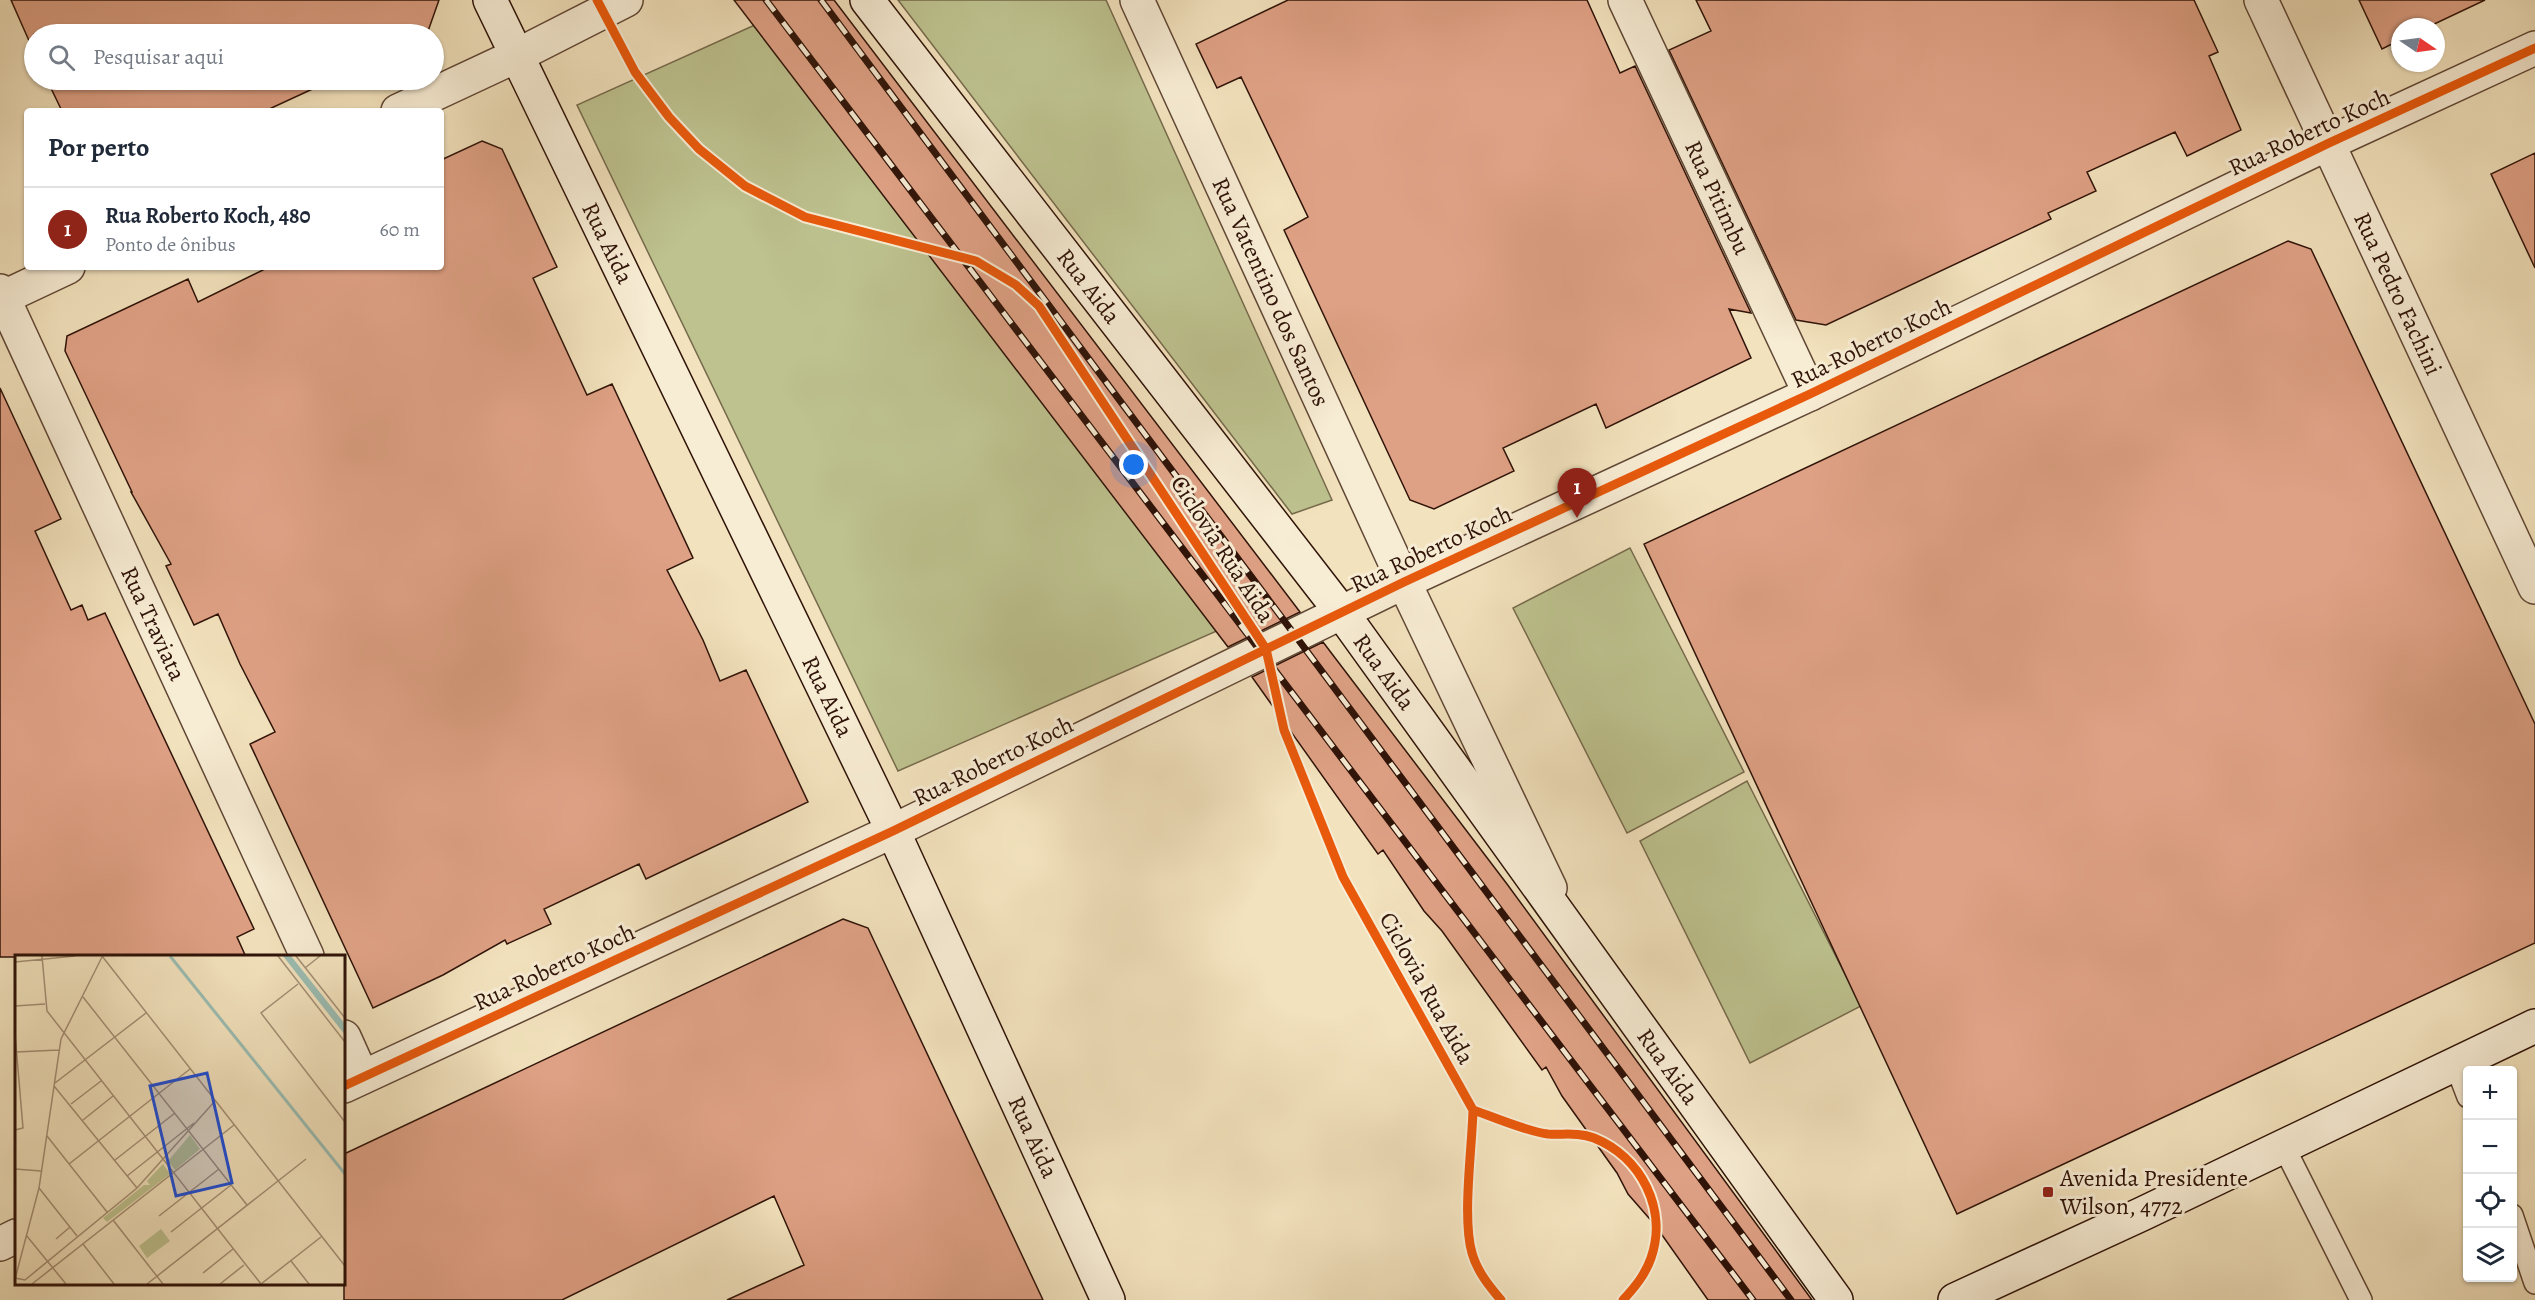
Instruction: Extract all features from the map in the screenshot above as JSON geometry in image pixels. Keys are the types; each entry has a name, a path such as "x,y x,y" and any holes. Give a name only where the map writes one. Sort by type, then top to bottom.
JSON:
{"street":[{"name":"Rua Aida","path":"490,0 892,831 1108,1300"},
{"path":"444,90 626,0"},
{"name":"Rua Aida","path":"867,0 1342,613 1836,1300"},
{"name":"Rua Vatentino dos Santos","path":"1137,0 1404,582 1572,933"},
{"name":"Rua Pitimbu","path":"1625,0 1810,394"},
{"name":"Rua Pedro Fachini","path":"2261,0 2535,587"},
{"name":"Rua Roberto Koch","path":"353,1082 892,831 1404,582 1810,394 2329,143 2535,48"},
{"path":"405,108 444,90"},
{"path":"1,296 61,270"},
{"name":"Rua Traviata","path":"1,296 306,955"},
{"path":"1955,1300 2142,1214 2535,1026"},
{"path":"345,1041 353,1082"},
{"path":"0,1244 15,1236"}],"lane":[{"path":"2455,1064 2463,1084"},
{"path":"2283,1145 2361,1300"},
{"path":"2516,1228 2535,1283"}],"green space":[{"path":"898,0 1106,0 1332,500 1292,514"},
{"path":"808,1 1260,612 898,771 577,105"},
{"path":"1630,548 1744,772 1627,833 1513,608"},
{"path":"1747,781 1861,1006 1750,1063 1640,841"}],"building":[{"path":"11,0 439,0 431,24 24,24 24,29"},
{"path":"734,0 834,0 1300,612 1228,647"},
{"path":"1288,0 1587,0 1620,73 1635,66 1751,313 1729,309 1751,358 1606,428 1596,404 1503,448 1514,471 1434,509 1410,500 1284,230 1308,217 1241,77 1217,88 1196,44"},
{"path":"1696,0 2194,0 2218,52 2209,56 2241,130 2187,156 2175,132 2087,172 2096,191 2048,213 2051,219 1826,325 1796,320 1669,50 1711,31"},
{"path":"2359,0 2485,0 2445,19 2391,18 2391,44 2382,49"},
{"path":"52,90 310,90 271,108 61,108"},
{"path":"482,141 502,149 557,267 533,278 587,395 612,384 693,558 667,570 703,640 720,681 746,670 808,802 646,879 639,864 544,909 551,924 507,944 505,940 443,975 373,1008 250,744 275,732 240,664 218,614 194,625 166,566 171,564 131,492 65,351 67,336 188,279 198,302 263,270 444,270 444,159"},
{"path":"2535,153 2535,268 2491,174"},
{"path":"2288,241 2311,249 2535,724 2535,943 1957,1214 1644,544"},
{"path":"0,388 61,519 35,531 71,610 82,605 88,620 105,613 254,929 237,937 245,955 15,955 15,957 0,957"},
{"path":"1323,642 1507,884 1812,1300 1708,1300 1655,1225 1628,1194 1617,1173 1562,1096 1546,1067 1542,1070 1442,931 1424,911 1383,850 1378,854 1252,677"},
{"path":"843,919 868,928 1043,1300 727,1300 804,1265 774,1196 562,1300 344,1300 345,1154"}],"railway":[{"path":"766,0 1753,1300"},
{"path":"821,0 1791,1300"}],"cycle path":[{"name":"Ciclovia Rua Aida","path":"597,0 635,72 669,117 699,149 745,186 805,217 976,261 1016,285 1039,306 1266,649 1284,730 1343,877 1473,1110"},
{"path":"345,1086 893,831 1404,582 1810,394 2329,143 2535,48"},
{"path":"1501,1300 1477,1266 1469,1238 1468,1203 1473,1110 1540,1133 1577,1134 1594,1138 1611,1147 1637,1171 1653,1204 1656,1221 1655,1240 1646,1270 1623,1300"}],"place":[{"name":"Rua Roberto Koch, 480","path":"1577,518"},
{"name":"Avenida Presidente Wilson, 4772","path":"2048,1192"}]}
